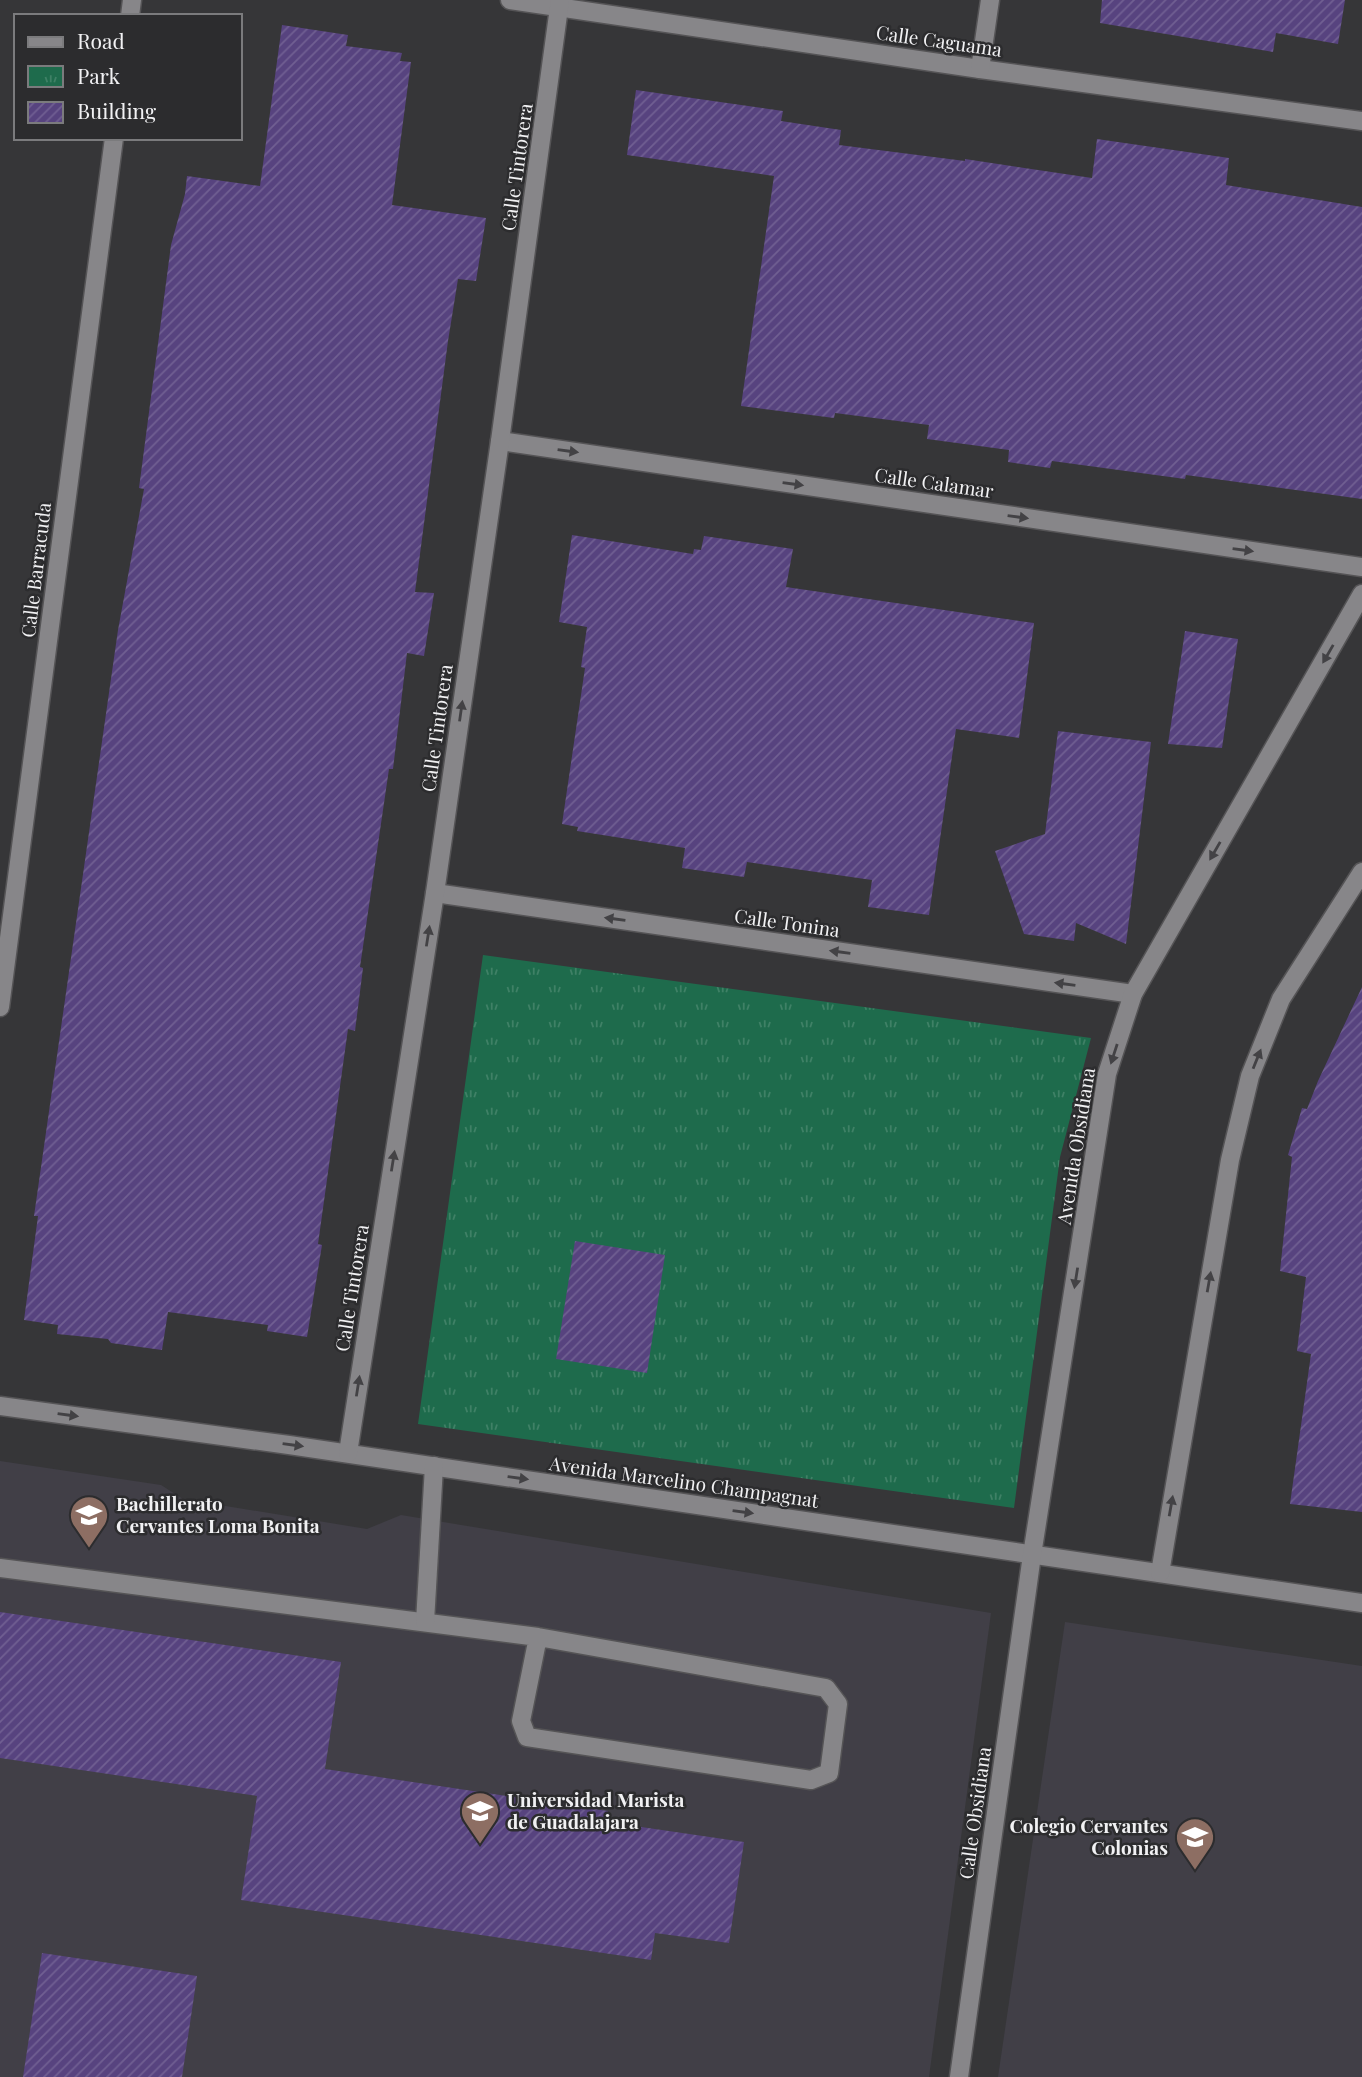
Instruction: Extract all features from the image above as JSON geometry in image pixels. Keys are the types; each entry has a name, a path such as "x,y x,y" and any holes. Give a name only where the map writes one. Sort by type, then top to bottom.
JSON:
{"street":[{"name":"Calle Caguama","path":"510,0 560,4 980,69 1362,121"},
{"path":"980,69 990,0"},
{"name":"Calle Tintorera","path":"348,1453 435,894 560,4"},
{"name":"Calle Barracuda","path":"0,1007 114,140"},
{"name":"Calle Calamar","path":"500,441 1362,567"},
{"name":"Avenida Obsidiana","path":"1032,1555 1107,1074 1133,994 1362,594"},
{"path":"1160,1573 1230,1160 1250,1076 1281,999 1362,872"},
{"name":"Calle Tonina","path":"435,894 1133,994"},
{"name":"Avenida Marcelino Champagnat","path":"0,1406 348,1453 1362,1603"},
{"path":"425,1622 434,1466"},
{"name":"Calle Obsidiana","path":"959,2077 1032,1555"},
{"path":"0,1567 538,1637 826,1688 838,1704 829,1773 811,1780 527,1737 521,1721 538,1637"}],"shaded area":[{"name":"Universidad Marista de Guadalajara","path":"0,1461 161,1485 183,1499 367,1529 401,1515 991,1613 929,2077 0,2077"},
{"name":"Colegio Cervantes Colonias","path":"1065,1622 1362,1666 1362,2077 998,2077"}],"green space":[{"path":"483,955 1091,1038 1060,1157 1014,1508 418,1424"}],"building":[{"path":"1102,0 1345,0 1338,44 1276,33 1273,52 1100,23"},
{"path":"282,25 348,35 346,46 402,53 400,61 411,62 392,205 486,218 476,281 458,279 448,341 415,592 434,593 424,656 407,653 393,769 389,769 360,967 363,968 355,1031 348,1029 318,1244 322,1245 307,1337 267,1331 268,1325 168,1312 162,1350 111,1343 108,1339 57,1334 58,1325 24,1320 38,1216 34,1216 118,630 144,489 139,488 171,245 185,194 187,176 260,186"},
{"path":"636,90 783,111 781,121 841,130 839,145 965,159 1092,178 1097,139 1229,158 1226,185 1362,207 1362,499 1186,475 1185,479 1052,461 1050,468 1008,462 1009,450 927,439 929,425 835,413 834,418 741,406 774,176 627,155"},
{"path":"572,535 693,554 694,549 701,550 704,536 793,549 786,587 1034,623 1019,738 956,729 929,915 868,907 872,880 747,862 744,877 682,868 685,848 577,831 578,827 562,824 585,668 581,667 587,627 559,622"},
{"path":"1185,631 1238,639 1222,748 1168,744"},
{"path":"1058,731 1151,742 1126,944 1076,923 1074,941 1024,934 995,851 1045,834"},
{"path":"1362,987 1362,1512 1290,1504 1311,1354 1297,1351 1306,1277 1280,1271 1292,1157 1288,1155 1302,1108 1307,1109"},
{"path":"575,1241 665,1255 647,1373 556,1359"},
{"path":"0,1612 341,1662 325,1769 608,1811 607,1822 744,1842 729,1943 655,1933 651,1960 241,1900 257,1796 0,1758"},
{"path":"42,1953 197,1976 182,2077 23,2077"}],"place":[{"name":"Bachillerato Cervantes Loma Bonita","path":"89,1549"},
{"name":"Universidad Marista de Guadalajara","path":"480,1845"},
{"name":"Colegio Cervantes Colonias","path":"1195,1871"}]}
